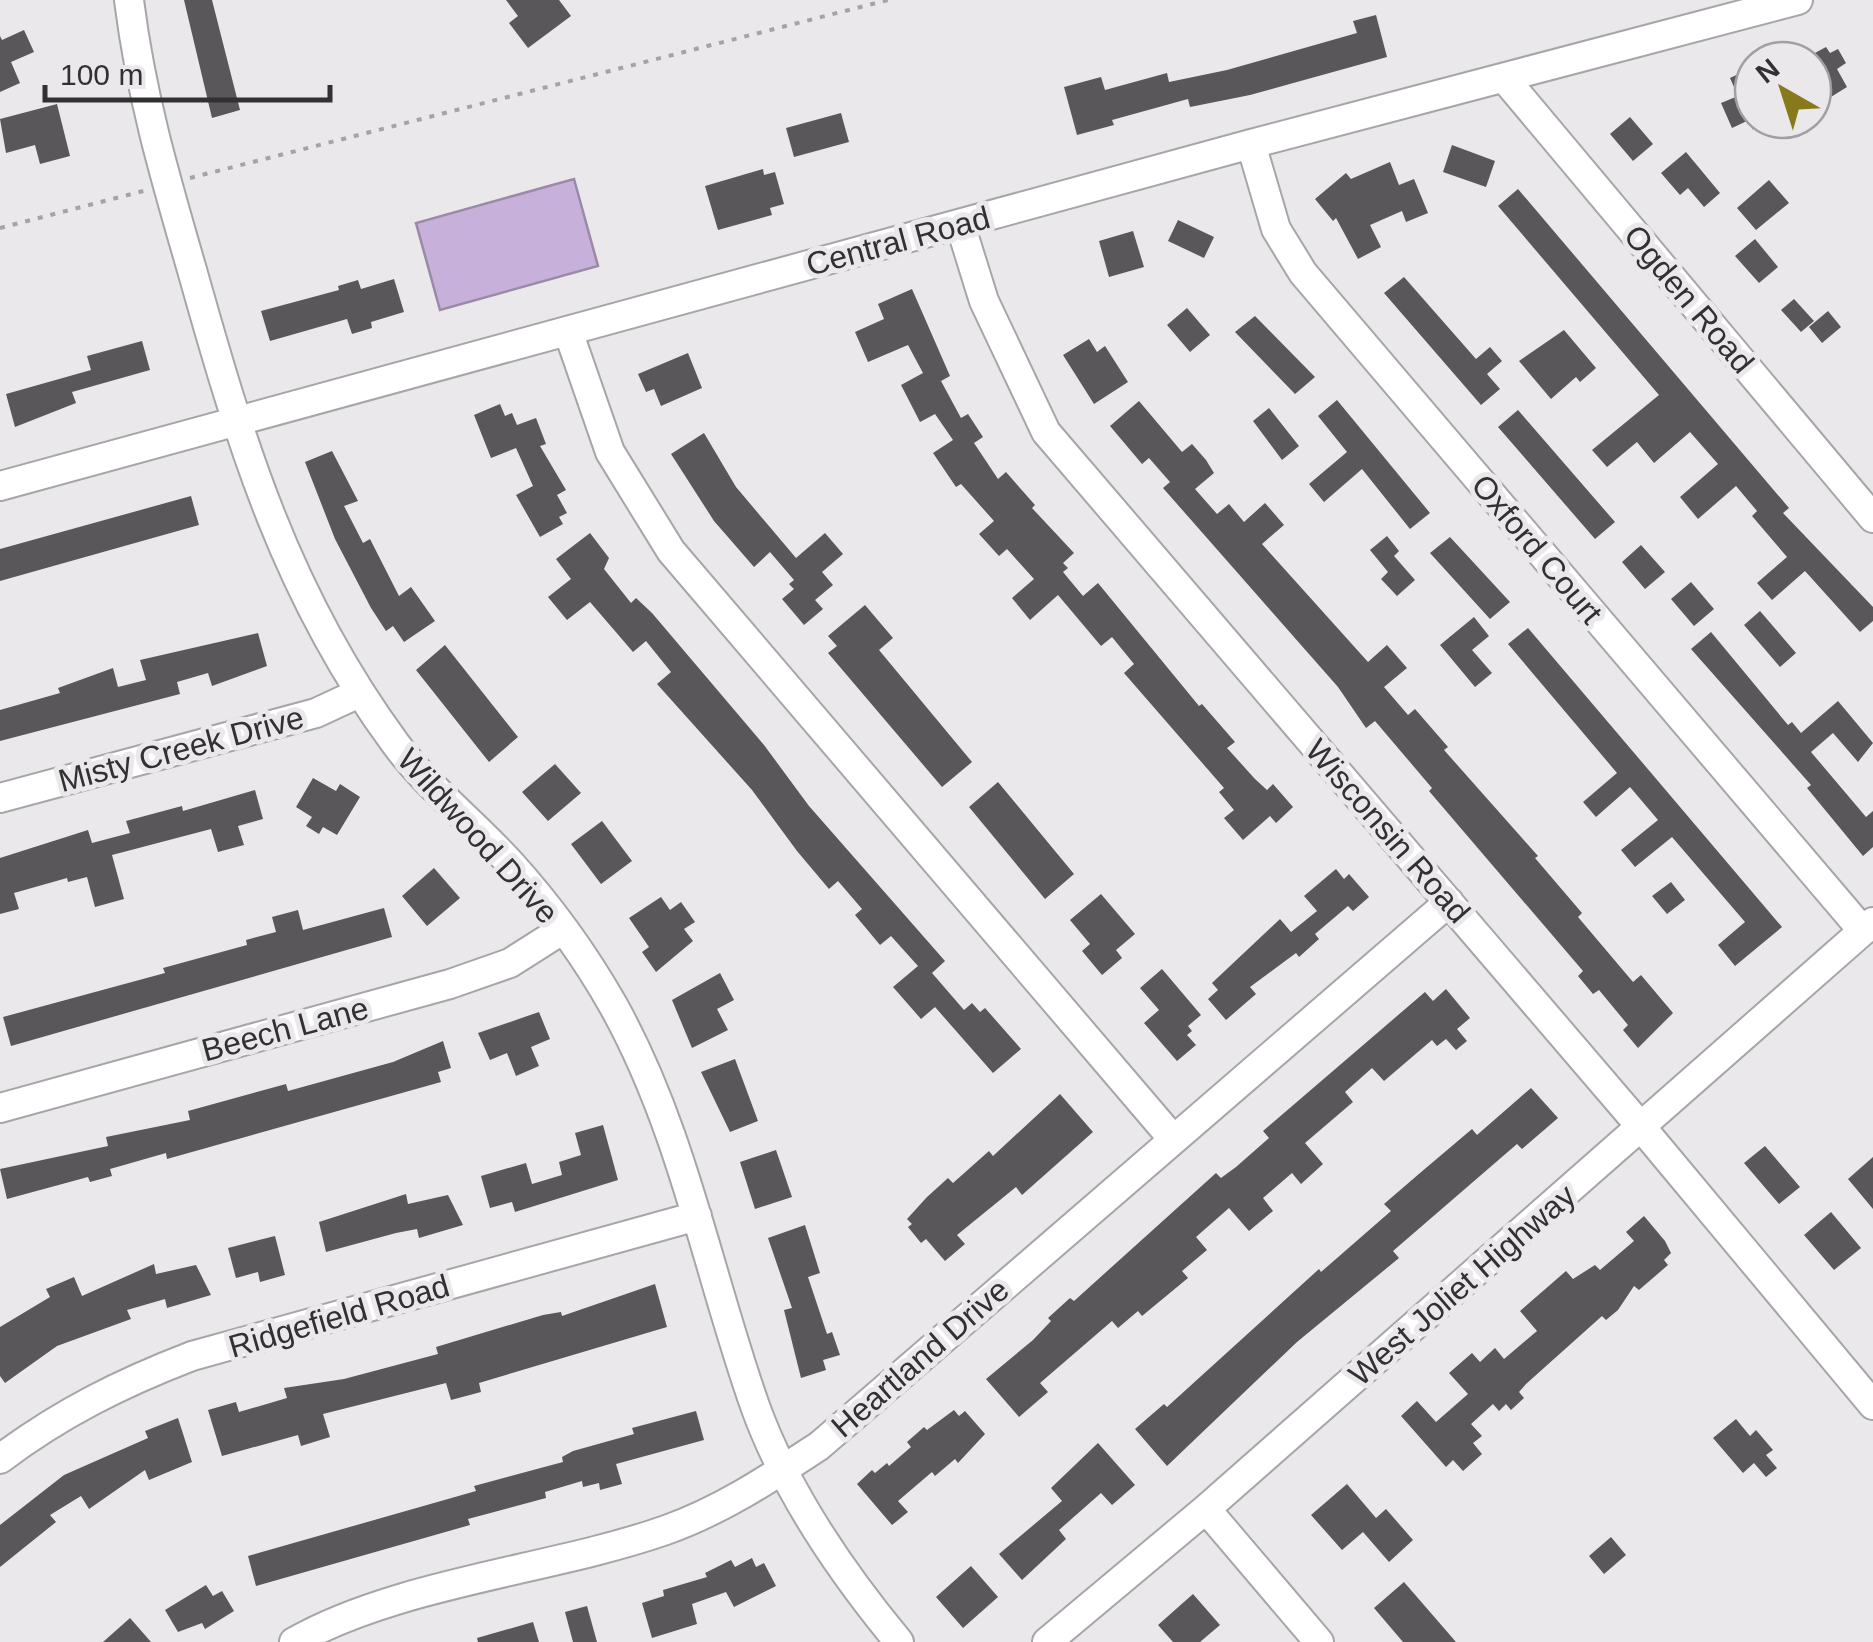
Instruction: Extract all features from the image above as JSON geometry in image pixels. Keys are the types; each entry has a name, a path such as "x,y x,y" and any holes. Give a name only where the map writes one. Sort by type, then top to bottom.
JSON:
{"street":[{"name":"Wildwood Drive","path":"129,0 140,87 234,422 273,530 359,693 399,749 511,864 613,1004 656,1097 755,1406 783,1470 839,1564 899,1642"},
{"name":"Central Road","path":"0,486 1251,144 1798,0"},
{"name":"Ogden Road","path":"1505,79 1873,518"},
{"name":"Oxford Court","path":"1251,144 1276,229 1303,274 1868,927"},
{"name":"Wisconsin Road","path":"960,224 984,301 1046,432 1642,1128 1873,1406"},
{"path":"568,331 610,452 672,552 1172,1139"},
{"name":"Misty Creek Drive","path":"0,798 316,713 359,693"},
{"name":"Heartland Drive","path":"294,1642 372,1609 666,1530 734,1501 783,1470 819,1446 1449,902"},
{"name":"West Joliet Highway","path":"1047,1642 1206,1509 1868,927"},
{"name":"Beech Lane","path":"0,1108 450,984 510,963 562,930"},
{"name":"Ridgefield Road","path":"0,1458 59,1415 192,1356 697,1216"},
{"path":"1206,1509 1319,1642"}],"path":[{"path":"0,228 888,0"}],"shaded area":[{"path":"574,179 598,266 440,310 416,223"}],"building":[{"path":"184,0 212,0 240,110 212,118"},
{"path":"506,0 559,0 571,16 528,48 509,23 518,16"},
{"path":"1376,15 1387,57 1250,95 1190,107 1188,99 1112,120 1114,125 1077,135 1064,87 1101,77 1105,90 1167,73 1169,82 1227,70 1357,33 1353,21"},
{"path":"24,30 34,52 11,62 20,83 0,92 0,36 2,40"},
{"path":"1838,49 1846,63 1837,69 1847,87 1833,96 1833,52"},
{"path":"1733,98 1732,128 1721,103"},
{"path":"57,104 70,156 40,164 35,145 6,153 0,119"},
{"path":"841,113 849,142 794,157 786,128"},
{"path":"1630,117 1653,144 1633,161 1610,134"},
{"path":"1452,145 1495,161 1486,187 1443,172"},
{"path":"1686,152 1720,193 1704,207 1688,188 1680,195 1661,173"},
{"path":"1390,162 1399,185 1414,179 1428,213 1406,222 1402,211 1370,225 1381,247 1358,259 1336,218 1333,221 1315,199 1346,173 1351,179"},
{"path":"763,169 764,175 775,172 784,204 770,208 772,215 718,230 705,186"},
{"path":"1769,180 1789,203 1756,230 1737,208"},
{"path":"1518,189 1789,508 1783,513 1873,607 1873,621 1860,632 1805,571 1772,600 1757,583 1787,557 1752,516 1757,511 1736,486 1698,519 1680,497 1718,464 1690,432 1654,463 1637,442 1607,467 1592,450 1659,395 1498,206"},
{"path":"1178,220 1214,237 1204,258 1168,241"},
{"path":"1133,231 1144,267 1109,277 1099,241"},
{"path":"1755,239 1778,267 1759,283 1735,256"},
{"path":"1404,277 1476,359 1490,347 1502,361 1487,374 1500,389 1481,405 1384,293"},
{"path":"394,279 404,312 371,322 372,328 352,334 347,319 270,341 261,311 339,290 338,286 358,280 361,289"},
{"path":"912,289 950,376 941,381 961,418 968,414 983,437 974,443 998,479 1006,472 1035,505 1032,508 1074,553 1063,563 1068,568 1063,572 1083,596 1098,583 1199,706 1202,704 1235,742 1227,748 1267,790 1273,784 1293,807 1276,823 1270,816 1243,840 1224,818 1234,810 1219,792 1224,788 1124,673 1134,664 1112,637 1101,646 1058,595 1030,620 1012,598 1034,579 1007,549 999,556 979,534 994,521 961,484 956,487 933,453 953,440 935,414 920,422 901,385 923,373 908,345 868,362 855,332 884,319 878,304"},
{"path":"1794,299 1814,321 1801,332 1781,310"},
{"path":"1187,308 1210,335 1190,352 1167,325"},
{"path":"1828,311 1841,327 1822,343 1809,327"},
{"path":"1255,316 1315,377 1295,394 1235,332"},
{"path":"1564,330 1596,368 1580,382 1576,377 1551,399 1519,361"},
{"path":"1089,339 1097,352 1105,346 1128,382 1094,404 1063,355"},
{"path":"142,341 150,370 72,392 76,403 15,427 6,394 91,370 87,356"},
{"path":"688,353 702,388 661,406 654,389 646,392 638,374"},
{"path":"1337,400 1430,513 1410,529 1362,469 1324,502 1309,484 1347,452 1318,416"},
{"path":"1139,401 1182,452 1192,444 1206,460 1214,473 1195,489 1217,514 1229,504 1244,522 1265,503 1284,525 1262,544 1368,662 1387,645 1407,668 1384,687 1408,715 1415,709 1448,747 1444,750 1538,856 1535,858 1582,913 1578,917 1633,982 1641,975 1673,1013 1638,1048 1623,1030 1628,1025 1599,990 1593,994 1578,976 1583,971 1429,791 1432,788 1375,721 1366,728 1338,687 1163,488 1170,482 1149,458 1142,464 1110,426"},
{"path":"500,404 505,416 512,413 517,425 536,418 546,444 540,446 566,490 557,495 567,513 559,517 563,524 540,537 516,495 533,486 516,448 491,458 474,415"},
{"path":"1269,408 1299,446 1282,460 1253,421"},
{"path":"1518,410 1615,522 1595,539 1498,427"},
{"path":"704,433 736,487 796,558 825,533 843,554 822,572 833,585 815,600 823,609 804,625 782,599 794,589 789,584 794,580 770,552 754,567 714,521 671,454"},
{"path":"332,451 358,501 344,506 363,543 370,539 399,596 411,587 435,621 404,642 393,626 386,631 371,608 335,539 305,462"},
{"path":"191,496 199,525 0,581 0,549"},
{"path":"590,533 609,558 604,569 631,603 636,598 652,613 764,745 809,806 945,961 932,973 964,1010 972,1003 980,1012 985,1008 1021,1049 993,1073 935,1007 921,1019 893,987 918,966 891,936 880,945 855,915 862,909 838,881 829,889 752,790 657,684 671,672 646,641 633,652 590,602 567,620 548,597 571,579 556,559"},
{"path":"1387,536 1399,551 1394,556 1415,580 1397,596 1381,579 1388,572 1370,550"},
{"path":"1450,537 1510,602 1490,619 1430,553"},
{"path":"1641,545 1665,572 1645,589 1622,562"},
{"path":"1691,582 1714,609 1694,626 1671,599"},
{"path":"865,605 893,638 879,650 972,762 942,787 828,653 837,646 828,636"},
{"path":"1760,611 1796,653 1780,667 1744,625"},
{"path":"1474,617 1489,636 1472,650 1492,673 1475,687 1440,645"},
{"path":"1528,628 1782,927 1735,966 1718,945 1745,922 1672,837 1635,867 1621,850 1658,820 1630,787 1596,817 1583,802 1617,773 1508,644"},
{"path":"1711,632 1788,725 1792,722 1801,733 1838,701 1873,743 1858,762 1833,733 1811,752 1866,817 1873,811 1873,847 1863,856 1807,788 1811,785 1691,649"},
{"path":"258,633 267,666 212,686 208,673 177,682 180,694 0,741 0,710 60,693 58,688 113,668 118,687 146,680 140,660"},
{"path":"445,645 518,737 489,762 416,670"},
{"path":"555,764 581,793 548,821 522,792"},
{"path":"313,778 336,791 340,784 360,797 337,835 323,827 319,834 306,826 312,817 296,807"},
{"path":"998,782 1074,874 1045,899 969,807"},
{"path":"255,790 263,819 238,826 244,845 218,852 211,829 112,855 124,899 95,907 87,877 68,882 67,878 14,893 19,909 0,914 0,858 88,830 92,843 130,833 126,821 182,806 183,811"},
{"path":"602,821 632,861 601,884 571,844"},
{"path":"434,868 460,898 427,926 402,896"},
{"path":"1336,869 1344,879 1349,874 1369,897 1353,911 1348,906 1315,934 1319,939 1299,957 1296,953 1250,987 1256,994 1226,1020 1208,999 1218,990 1212,983 1280,919 1291,932 1317,911 1304,896"},
{"path":"1671,882 1685,900 1667,914 1652,896"},
{"path":"1101,894 1135,934 1116,950 1122,958 1102,975 1082,951 1090,944 1070,920"},
{"path":"661,897 670,910 681,902 695,922 684,929 693,941 656,972 642,952 649,947 629,918"},
{"path":"384,908 392,937 11,1046 3,1017 165,973 163,968 247,945 246,940 276,932 272,917 298,910 303,930"},
{"path":"1162,969 1201,1015 1188,1026 1192,1031 1187,1035 1196,1045 1177,1061 1144,1023 1159,1010 1140,988"},
{"path":"720,973 734,1000 717,1009 728,1030 692,1048 672,1000"},
{"path":"1446,989 1470,1018 1457,1029 1467,1041 1456,1050 1446,1039 1437,1046 1432,1040 1384,1081 1372,1068 1345,1092 1353,1102 1305,1143 1323,1164 1301,1184 1292,1173 1263,1198 1273,1211 1249,1231 1229,1208 1196,1237 1207,1250 1182,1271 1188,1278 1142,1316 1138,1311 1118,1328 1112,1321 1040,1383 1048,1392 1019,1417 986,1379 1033,1340 1051,1321 1048,1318 1070,1298 1074,1301 1216,1173 1221,1178 1269,1138 1263,1131 1425,992 1433,1001"},
{"path":"539,1012 550,1039 531,1047 539,1066 516,1076 507,1053 490,1060 478,1033"},
{"path":"443,1041 451,1068 438,1072 441,1082 167,1159 166,1153 110,1169 112,1176 90,1182 88,1177 7,1199 0,1169 108,1146 106,1137 190,1120 188,1111 286,1084 288,1091 393,1062"},
{"path":"735,1059 758,1121 730,1132 701,1072"},
{"path":"1531,1088 1558,1118 1522,1149 1517,1144 1393,1251 1399,1258 1297,1342 1167,1466 1135,1429 1164,1404 1167,1407 1319,1269 1321,1272 1391,1211 1384,1204 1420,1173 1472,1129 1477,1135"},
{"path":"1060,1094 1093,1132 1022,1195 1016,1187 957,1235 965,1244 945,1261 926,1239 921,1243 908,1227 912,1224 907,1219 927,1197 948,1178 953,1183 989,1151 993,1156"},
{"path":"603,1125 618,1180 515,1212 512,1202 490,1208 481,1176 526,1163 532,1184 562,1175 559,1162 581,1155 575,1133"},
{"path":"1765,1146 1800,1187 1779,1204 1744,1163"},
{"path":"776,1150 792,1197 755,1209 740,1162"},
{"path":"1873,1157 1873,1209 1848,1179"},
{"path":"406,1194 408,1204 448,1195 463,1225 419,1238 417,1229 396,1233 326,1252 319,1222"},
{"path":"1831,1212 1861,1248 1834,1270 1804,1235"},
{"path":"1644,1216 1671,1253 1664,1260 1668,1265 1639,1290 1634,1286 1618,1310 1606,1320 1602,1316 1526,1384 1519,1392 1524,1398 1511,1410 1506,1404 1499,1411 1493,1404 1471,1424 1482,1436 1473,1443 1482,1454 1463,1471 1453,1460 1446,1467 1401,1416 1417,1401 1436,1422 1468,1394 1449,1373 1472,1353 1480,1362 1495,1348 1504,1359 1537,1331 1520,1311 1566,1271 1573,1279 1595,1265 1600,1270 1634,1241 1626,1232"},
{"path":"805,1225 820,1273 808,1277 827,1334 832,1332 840,1355 823,1360 826,1370 801,1378 784,1310 792,1308 768,1238"},
{"path":"275,1236 285,1275 260,1282 258,1272 236,1278 228,1248"},
{"path":"154,1264 156,1274 196,1265 211,1295 167,1308 165,1299 127,1310 131,1319 57,1346 5,1383 0,1376 0,1327 50,1297 46,1289 74,1277 82,1296"},
{"path":"655,1284 667,1327 479,1383 481,1392 451,1400 446,1383 323,1414 330,1437 301,1446 298,1435 222,1456 208,1410 236,1402 239,1412 287,1398 284,1388 344,1379 438,1354 436,1347 543,1315 561,1312 562,1316"},
{"path":"954,1410 959,1416 965,1411 985,1434 958,1463 955,1459 935,1476 932,1472 898,1501 908,1512 892,1525 857,1484 872,1470 875,1473 887,1463 889,1466 911,1447 907,1442 924,1427 927,1430"},
{"path":"696,1411 704,1440 616,1464 622,1484 600,1490 599,1483 583,1487 582,1481 545,1492 546,1498 468,1519 470,1525 256,1586 248,1556 476,1491 474,1486 563,1462 562,1457 573,1451 634,1434 632,1428"},
{"path":"178,1418 192,1462 149,1480 145,1470 89,1509 81,1496 50,1515 56,1522 0,1567 0,1525 64,1475 148,1438 145,1431"},
{"path":"1736,1419 1750,1436 1756,1430 1773,1450 1766,1455 1777,1468 1766,1477 1754,1463 1743,1473 1713,1438"},
{"path":"1098,1443 1135,1485 1112,1505 1101,1493 1059,1530 1066,1539 1022,1580 999,1554 1062,1501 1051,1488"},
{"path":"1347,1484 1376,1518 1386,1509 1413,1540 1389,1562 1363,1532 1342,1550 1311,1515"},
{"path":"1611,1537 1626,1555 1604,1574 1589,1556"},
{"path":"752,1558 756,1567 764,1563 776,1586 734,1607 726,1592 692,1604 697,1624 652,1638 642,1603 664,1596 663,1590 707,1577 705,1573 731,1560 735,1567"},
{"path":"971,1566 998,1597 963,1628 936,1597"},
{"path":"1404,1582 1456,1642 1403,1642 1374,1608"},
{"path":"206,1585 213,1596 222,1591 234,1611 205,1629 202,1623 178,1632 165,1610"},
{"path":"1193,1594 1220,1625 1200,1642 1173,1642 1158,1625"},
{"path":"587,1606 597,1642 573,1642 565,1612"},
{"path":"130,1618 151,1642 103,1642"},
{"path":"533,1622 539,1642 478,1642 477,1638"}]}
